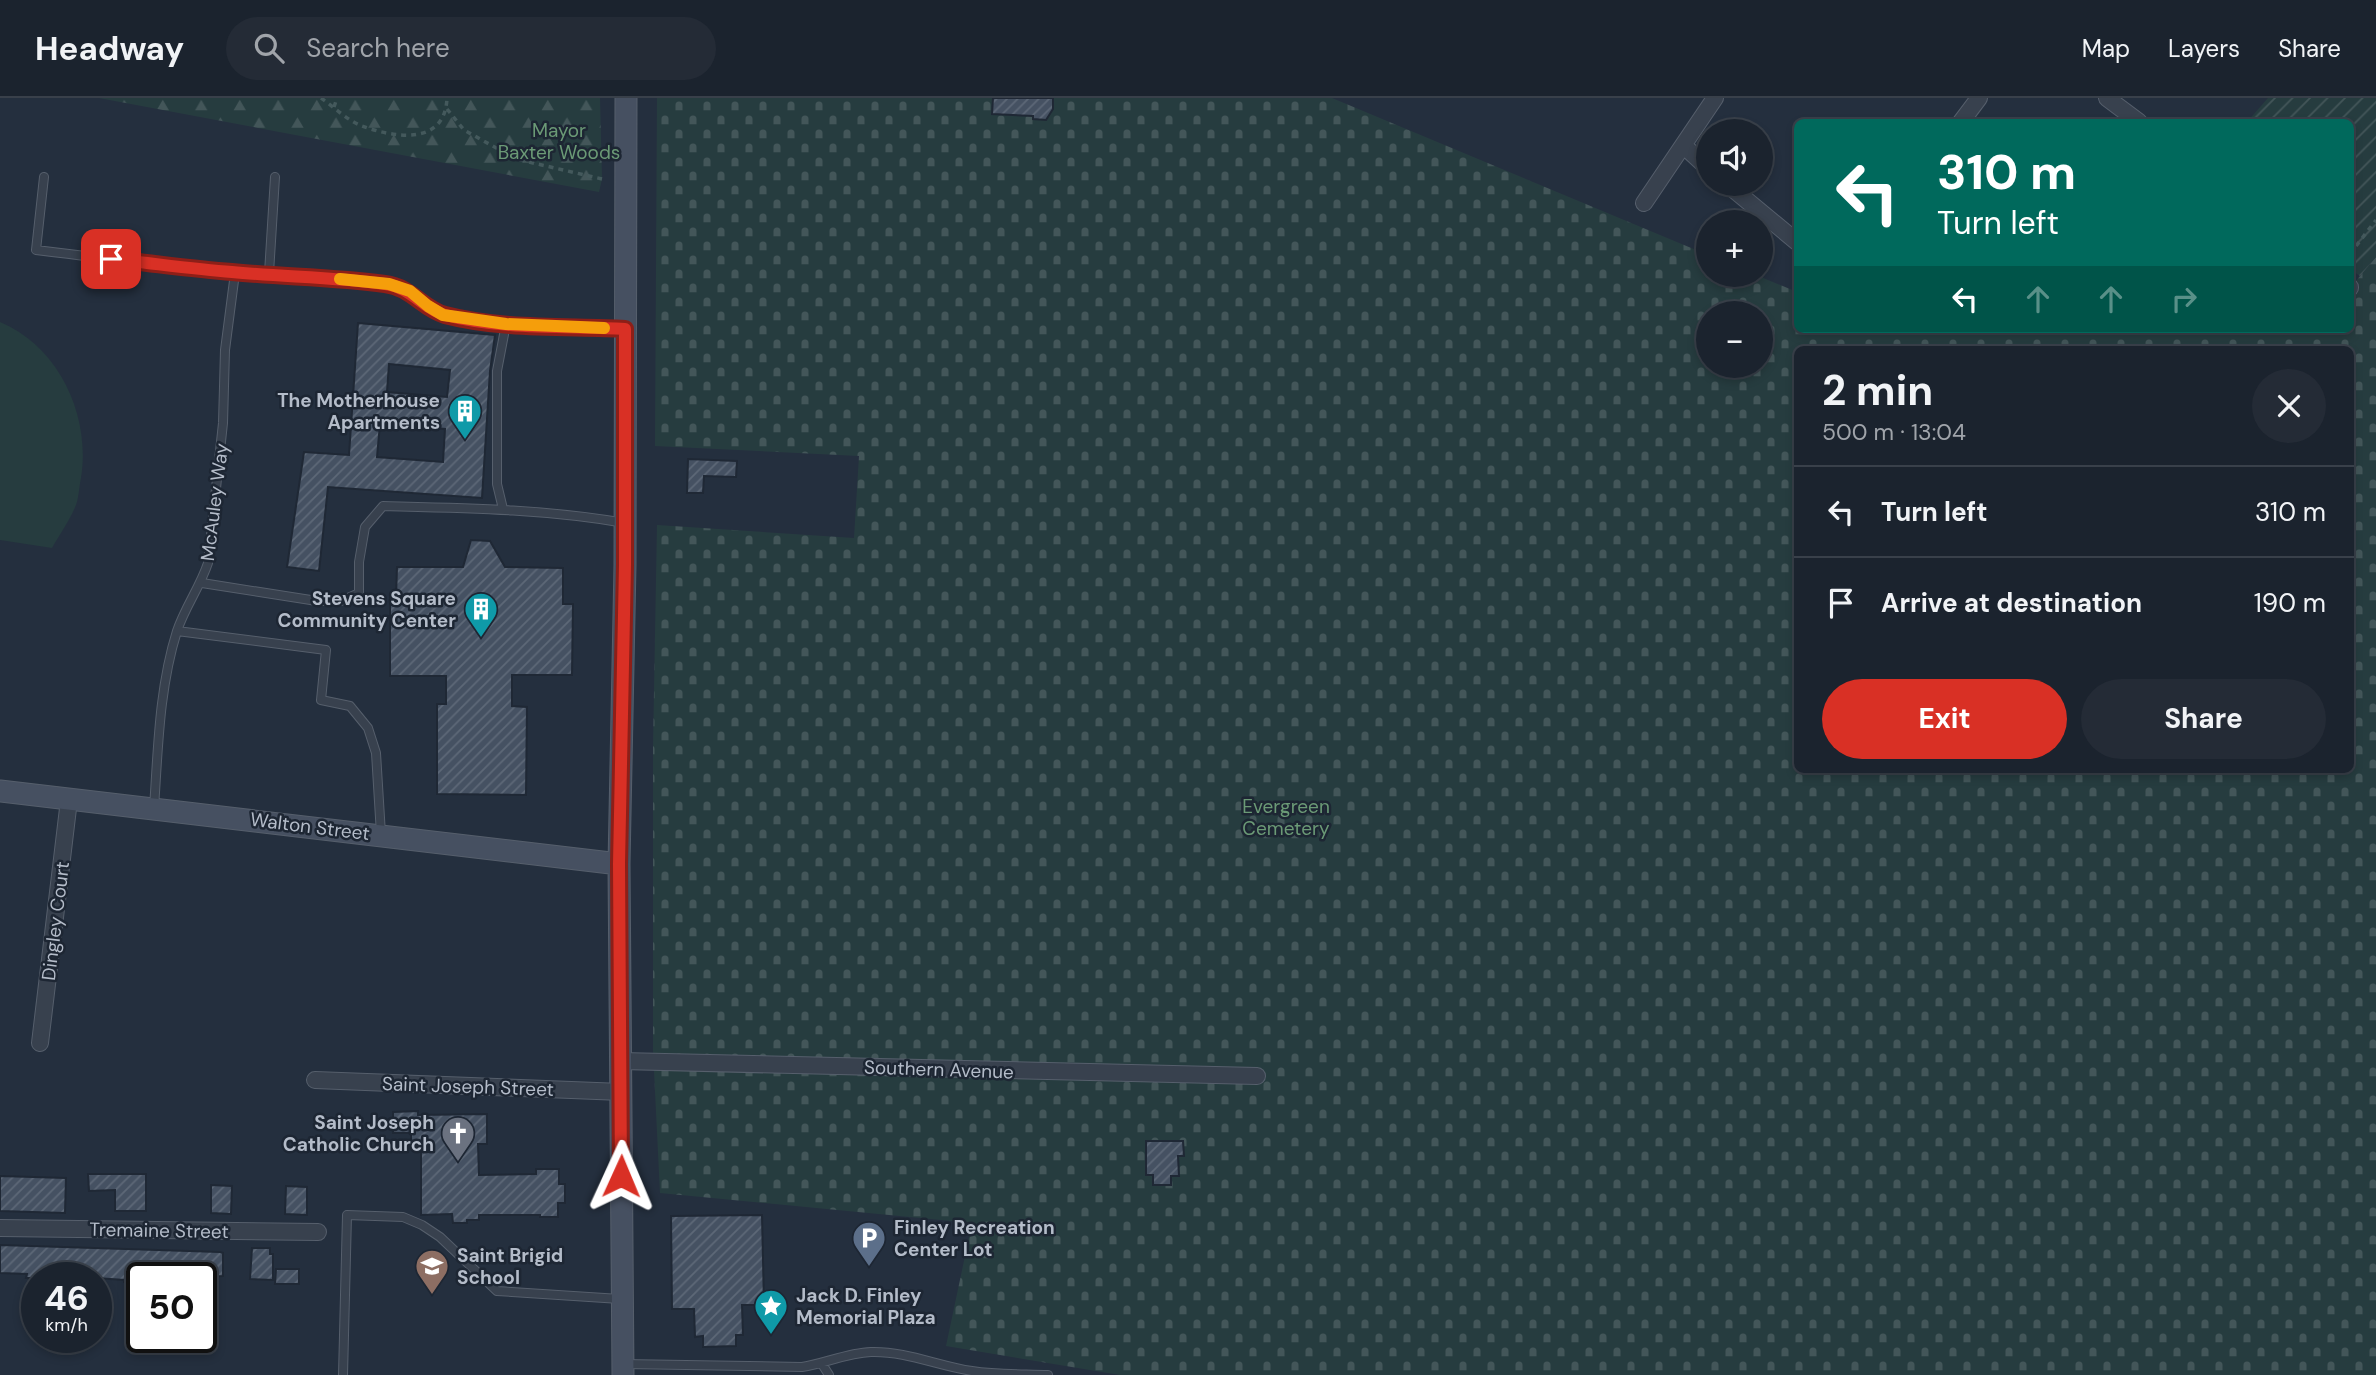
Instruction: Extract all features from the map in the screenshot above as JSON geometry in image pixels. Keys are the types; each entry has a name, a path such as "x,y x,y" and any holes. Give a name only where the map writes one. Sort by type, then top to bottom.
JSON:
{"main road":[{"path":"623,1369 619,864 625,523 626,98"},
{"name":"Walton Street","path":"0,791 619,864"}],"street":[{"path":"1644,203 1715,98"},
{"path":"1963,119 1979,98"},
{"path":"2107,98 2135,119"},
{"path":"1684,146 1696,157"},
{"path":"1741,196 1794,240"},
{"name":"Dingley Court","path":"40,1043 69,800"},
{"name":"Southern Avenue","path":"621,1061 1257,1076"},
{"name":"Saint Joseph Street","path":"315,1080 622,1091"},
{"name":"Tremaine Street","path":"0,1228 318,1232"}],"lane":[{"path":"44,177 36,250 235,273 269,273 389,284 410,291 443,315 506,324 625,329"},
{"path":"269,273 275,177"},
{"name":"McAuley Way","path":"154,808 158,737 177,631 202,583 214,527 223,423 225,350 235,273"},
{"path":"503,509 497,484 497,372 506,324"},
{"path":"202,583 317,601 341,601 359,593 359,562 365,527 383,506 503,509 594,517 625,523"},
{"path":"177,631 326,650 321,700 350,706 368,728 376,753 381,834"},
{"path":"343,1375 347,1215 403,1217 422,1225 440,1237 497,1291 622,1299"},
{"path":"623,1369 802,1367 869,1352 916,1357 973,1371 1048,1375"},
{"path":"822,1364 829,1375"}],"path":[{"path":"321,98 360,126 407,136 425,134 437,127 447,109 447,98"},
{"path":"334,107 337,98"},
{"path":"447,109 464,130 516,159 602,179"},
{"path":"2354,249 2376,220"}],"green space":[{"name":"Mayor Baxter Woods","path":"99,98 600,98 602,179 599,192"},
{"name":"Evergreen Cemetery","path":"657,98 1332,98 1696,250 1696,287 1773,287 1773,282 1794,291 1794,333 2354,333 2354,283 2376,257 2376,1375 1120,1375 946,1346 972,1223 660,1193 653,1050 653,747 657,525 854,538 859,456 655,446"},
{"path":"2268,98 2376,98 2376,257 2360,276 2354,272 2354,119 2250,119"},
{"path":"0,322 21,333 55,366 76,408 83,455 77,502 52,548 0,540"}],"building":[{"path":"993,98 1053,98 1053,109 1046,120 1033,119 1033,116 992,114"},
{"name":"The Motherhouse Apartments","path":"358,323 495,335 490,371 482,498 328,487 319,571 287,567 304,452 349,455","holes":["389,364 450,370 447,397 387,392","380,424 445,429 443,462 377,457"]},
{"path":"688,459 737,461 736,477 704,476 703,493 687,493"},
{"name":"Stevens Square Community Center","path":"471,540 490,541 505,567 563,568 563,604 573,604 572,675 512,675 512,706 527,707 526,795 437,794 437,704 446,704 446,676 390,676 390,597 396,597 397,567 463,567"},
{"name":"Saint Joseph Catholic Church","path":"418,1111 418,1115 487,1114 487,1144 478,1144 479,1175 536,1174 536,1169 559,1169 559,1184 565,1184 565,1203 558,1203 558,1217 479,1215 479,1220 453,1223 452,1214 421,1215 421,1144 411,1144 411,1133 393,1133 393,1112"},
{"path":"1146,1141 1183,1141 1184,1156 1178,1156 1179,1176 1171,1176 1171,1185 1153,1185 1153,1175 1146,1175"},
{"path":"88,1174 146,1174 146,1211 115,1211 115,1190 89,1191"},
{"path":"0,1176 66,1178 65,1213 0,1211"},
{"path":"211,1185 232,1186 231,1214 211,1213"},
{"path":"286,1186 307,1187 307,1215 285,1214"},
{"path":"762,1215 764,1305 742,1305 743,1335 736,1335 736,1346 703,1347 703,1336 695,1337 694,1309 672,1309 671,1216"},
{"path":"0,1245 223,1253 223,1276 217,1276 217,1262 126,1262 126,1282 112,1279 112,1262 21,1262 21,1274 0,1273"},
{"path":"252,1248 270,1248 270,1254 273,1254 273,1280 250,1279"},
{"path":"276,1269 299,1269 299,1284 275,1284"}],"slow traffic":[{"path":"340,279 389,284 410,291 443,315 506,324 604,328"}],"place":[{"name":"The Motherhouse Apartments","path":"465,441"},
{"name":"Stevens Square Community Center","path":"481,639"},
{"name":"Saint Joseph Catholic Church","path":"458,1163"},
{"name":"Finley Recreation Center Lot","path":"869,1268"},
{"name":"Saint Brigid School","path":"432,1296"},
{"name":"Jack D. Finley Memorial Plaza","path":"771,1336"}],"route":[{"path":"111,259 235,273 269,273 389,284 410,291 443,315 506,324 625,329 625,565 619,864 621,1176"}]}
